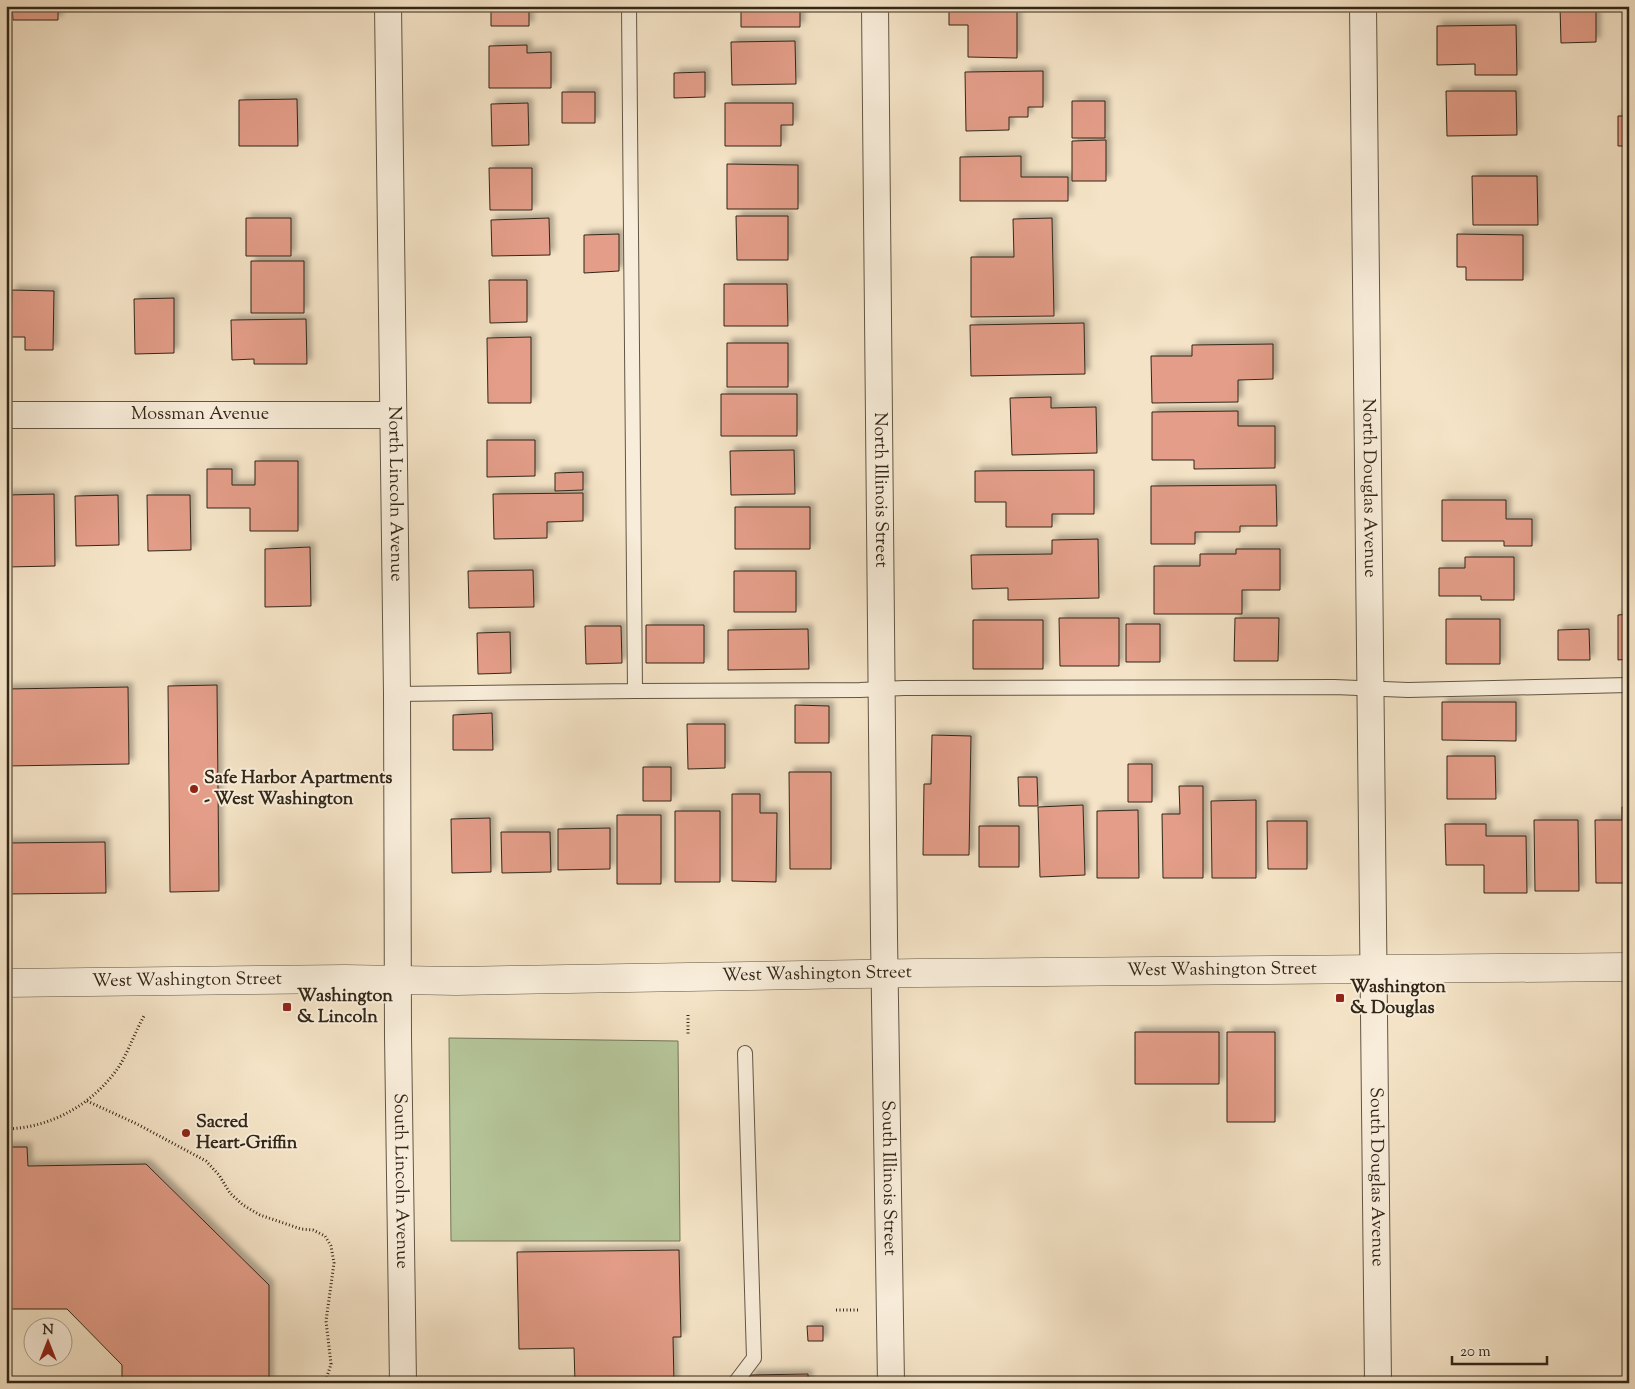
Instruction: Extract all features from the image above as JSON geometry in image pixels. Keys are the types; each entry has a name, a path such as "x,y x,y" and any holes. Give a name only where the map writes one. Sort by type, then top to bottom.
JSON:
{"street":[{"name":"North Lincoln Avenue","path":"388,6 397,694 398,980"},
{"name":"North Illinois Street","path":"875,6 885,974"},
{"name":"North Douglas Avenue","path":"1363,6 1373,970"},
{"name":"Mossman Avenue","path":"6,416 392,415"},
{"name":"West Washington Street","path":"6,983 345,979 456,981 885,974 1629,968"},
{"name":"South Douglas Avenue","path":"1373,970 1378,1383"},
{"name":"South Illinois Street","path":"885,974 891,1383"},
{"name":"South Lincoln Avenue","path":"398,980 403,1383"}],"lane":[{"path":"629,6 635,691"},
{"path":"397,694 882,690 904,688 1370,688 1408,690 1629,686"},
{"path":"735,1383 754,1358 745,1053"}],"path":[{"path":"688,1015 688,1034"},
{"path":"6,1128 20,1128 44,1123 87,1102 106,1083 120,1064 144,1016"},
{"path":"87,1102 137,1124 206,1161 230,1193 243,1205 260,1215 300,1229 313,1230 325,1236 331,1246 334,1263 326,1321 331,1364 325,1383"},
{"path":"836,1310 863,1310"}],"green space":[{"path":"449,1038 678,1041 680,1241 451,1241"}],"building":[{"path":"12,6 58,6 58,20 13,20"},
{"path":"491,6 529,6 529,26 491,26"},
{"path":"724,6 796,6 796,9 800,9 800,27 741,27 741,8 724,8"},
{"path":"949,6 1017,6 1017,58 968,57 968,25 949,25"},
{"path":"1560,6 1596,6 1596,42 1561,43"},
{"path":"1516,25 1517,75 1475,75 1475,64 1437,65 1437,26"},
{"path":"795,41 796,84 732,85 731,42"},
{"path":"527,45 527,53 551,52 551,88 489,88 489,46"},
{"path":"1043,71 1043,107 1028,107 1028,117 1009,117 1009,130 966,131 965,72"},
{"path":"705,72 705,97 674,98 674,73"},
{"path":"1446,91 1516,91 1517,135 1447,136"},
{"path":"562,92 595,92 595,123 562,123"},
{"path":"297,99 298,146 239,146 239,100"},
{"path":"1072,101 1105,101 1105,138 1072,138"},
{"path":"528,103 529,145 492,146 491,104"},
{"path":"725,103 793,103 793,125 781,125 781,146 725,146"},
{"path":"1618,116 1629,116 1629,146 1618,146"},
{"path":"1106,140 1106,181 1072,181 1072,141"},
{"path":"1021,156 1021,177 1068,177 1068,201 960,201 960,157"},
{"path":"727,164 798,165 798,209 727,209"},
{"path":"489,168 532,168 532,210 490,210"},
{"path":"1472,176 1537,176 1538,225 1473,225"},
{"path":"736,216 788,216 788,260 737,260"},
{"path":"246,218 291,218 291,256 246,256"},
{"path":"549,218 550,255 492,256 491,220"},
{"path":"1052,218 1054,316 971,317 971,257 1014,257 1013,219"},
{"path":"619,234 619,271 584,273 584,235"},
{"path":"1457,234 1523,235 1523,280 1466,280 1466,267 1457,267"},
{"path":"251,261 304,261 304,313 251,313"},
{"path":"489,280 527,280 527,322 490,323"},
{"path":"724,284 787,284 788,326 724,326"},
{"path":"12,290 54,291 53,350 25,350 25,337 11,337"},
{"path":"174,298 174,353 135,354 134,299"},
{"path":"306,319 307,364 254,364 254,359 232,360 231,320"},
{"path":"1084,323 1085,374 971,376 970,325"},
{"path":"531,337 531,403 488,403 487,338"},
{"path":"727,343 788,343 788,387 727,387"},
{"path":"1273,344 1273,379 1238,380 1238,402 1152,403 1151,356 1192,356 1192,345"},
{"path":"721,394 797,394 797,436 721,436"},
{"path":"1051,397 1051,408 1096,407 1097,453 1012,455 1010,398"},
{"path":"1238,411 1238,426 1275,426 1275,468 1194,469 1194,460 1152,460 1152,412"},
{"path":"487,440 535,440 535,476 487,477"},
{"path":"794,450 795,494 731,495 730,451"},
{"path":"255,461 298,461 298,531 250,531 250,508 207,508 207,469 232,469 232,485 255,485"},
{"path":"1094,470 1094,514 1052,514 1052,527 1006,527 1006,502 975,502 975,471"},
{"path":"583,472 583,490 555,491 555,473"},
{"path":"1276,485 1277,526 1240,526 1240,532 1195,532 1195,544 1151,544 1151,486"},
{"path":"583,493 583,521 547,522 547,538 494,539 493,494"},
{"path":"54,494 55,566 6,567 6,495"},
{"path":"118,495 119,545 76,546 75,496"},
{"path":"147,495 190,495 191,550 148,551"},
{"path":"1442,500 1506,500 1506,519 1532,519 1532,546 1504,546 1504,541 1442,541"},
{"path":"735,507 810,507 810,549 735,549"},
{"path":"1098,539 1099,598 1008,600 1008,588 972,589 971,555 1052,554 1052,540"},
{"path":"310,547 311,606 265,607 265,549"},
{"path":"1236,549 1280,549 1280,590 1242,590 1242,614 1154,614 1154,566 1200,566 1200,554 1236,554"},
{"path":"1465,557 1514,557 1514,600 1481,600 1481,596 1439,596 1439,568 1465,568"},
{"path":"533,570 534,607 469,608 468,571"},
{"path":"734,571 796,571 796,612 734,612"},
{"path":"1629,614 1629,659 1618,660 1618,615"},
{"path":"1059,618 1119,618 1119,666 1060,666"},
{"path":"1235,618 1279,618 1278,661 1234,661"},
{"path":"1446,619 1500,619 1500,664 1446,664"},
{"path":"973,620 1043,620 1043,669 973,669"},
{"path":"1126,624 1160,624 1160,662 1126,662"},
{"path":"646,625 704,625 704,663 646,663"},
{"path":"585,626 621,626 622,663 586,664"},
{"path":"808,629 809,669 728,670 728,630"},
{"path":"1589,629 1590,660 1558,660 1558,630"},
{"path":"510,632 511,673 478,674 477,633"},
{"name":"Safe Harbor Apartments - West Washington","path":"217,685 219,891 170,892 168,686"},
{"path":"128,687 129,764 6,766 6,689"},
{"path":"1442,702 1516,702 1516,741 1442,740"},
{"path":"795,705 829,706 829,743 795,743"},
{"path":"492,713 493,750 453,750 453,715"},
{"path":"687,724 725,724 725,768 688,769"},
{"path":"932,735 971,736 969,855 923,855 924,784 931,784"},
{"path":"1447,756 1495,756 1496,799 1447,799"},
{"path":"1128,764 1152,764 1152,802 1128,802"},
{"path":"643,767 671,767 671,801 643,801"},
{"path":"789,772 831,772 831,869 790,869"},
{"path":"1018,777 1037,777 1038,806 1019,806"},
{"path":"1179,786 1203,786 1203,878 1163,878 1162,814 1180,814"},
{"path":"732,794 760,794 760,813 777,813 776,882 732,881"},
{"path":"1256,800 1256,878 1212,878 1211,801"},
{"path":"1083,805 1085,875 1040,877 1038,807"},
{"path":"1622,807 1629,807 1629,883 1596,883 1595,820 1622,820"},
{"path":"1138,810 1139,878 1097,878 1097,811"},
{"path":"675,811 720,811 720,882 675,882"},
{"path":"617,815 661,815 661,884 617,884"},
{"path":"490,818 491,872 452,873 451,819"},
{"path":"1534,820 1578,820 1579,891 1535,891"},
{"path":"1267,821 1307,821 1307,869 1268,869"},
{"path":"1445,824 1486,824 1486,836 1526,836 1527,893 1484,893 1484,865 1446,865"},
{"path":"979,826 1019,826 1019,867 979,867"},
{"path":"610,828 610,869 558,870 558,829"},
{"path":"501,832 550,832 551,872 502,873"},
{"path":"105,842 106,893 6,894 6,843"},
{"path":"1135,1032 1219,1032 1219,1084 1135,1084"},
{"path":"1227,1032 1275,1032 1275,1122 1227,1122"},
{"path":"6,1147 27,1147 28,1166 146,1164 269,1285 269,1383 122,1383 122,1365 67,1309 6,1309"},
{"path":"679,1250 681,1337 673,1337 674,1383 575,1383 574,1348 519,1349 517,1252"},
{"path":"807,1326 823,1326 823,1341 808,1341"},
{"path":"808,1374 808,1383 751,1383 750,1375"}],"place":[{"name":"Safe Harbor Apartments - West Washington","path":"194,789"},
{"name":"Washington & Douglas","path":"1340,998"},
{"name":"Washington & Lincoln","path":"287,1007"},
{"name":"Sacred Heart-Griffin","path":"186,1133"}]}
